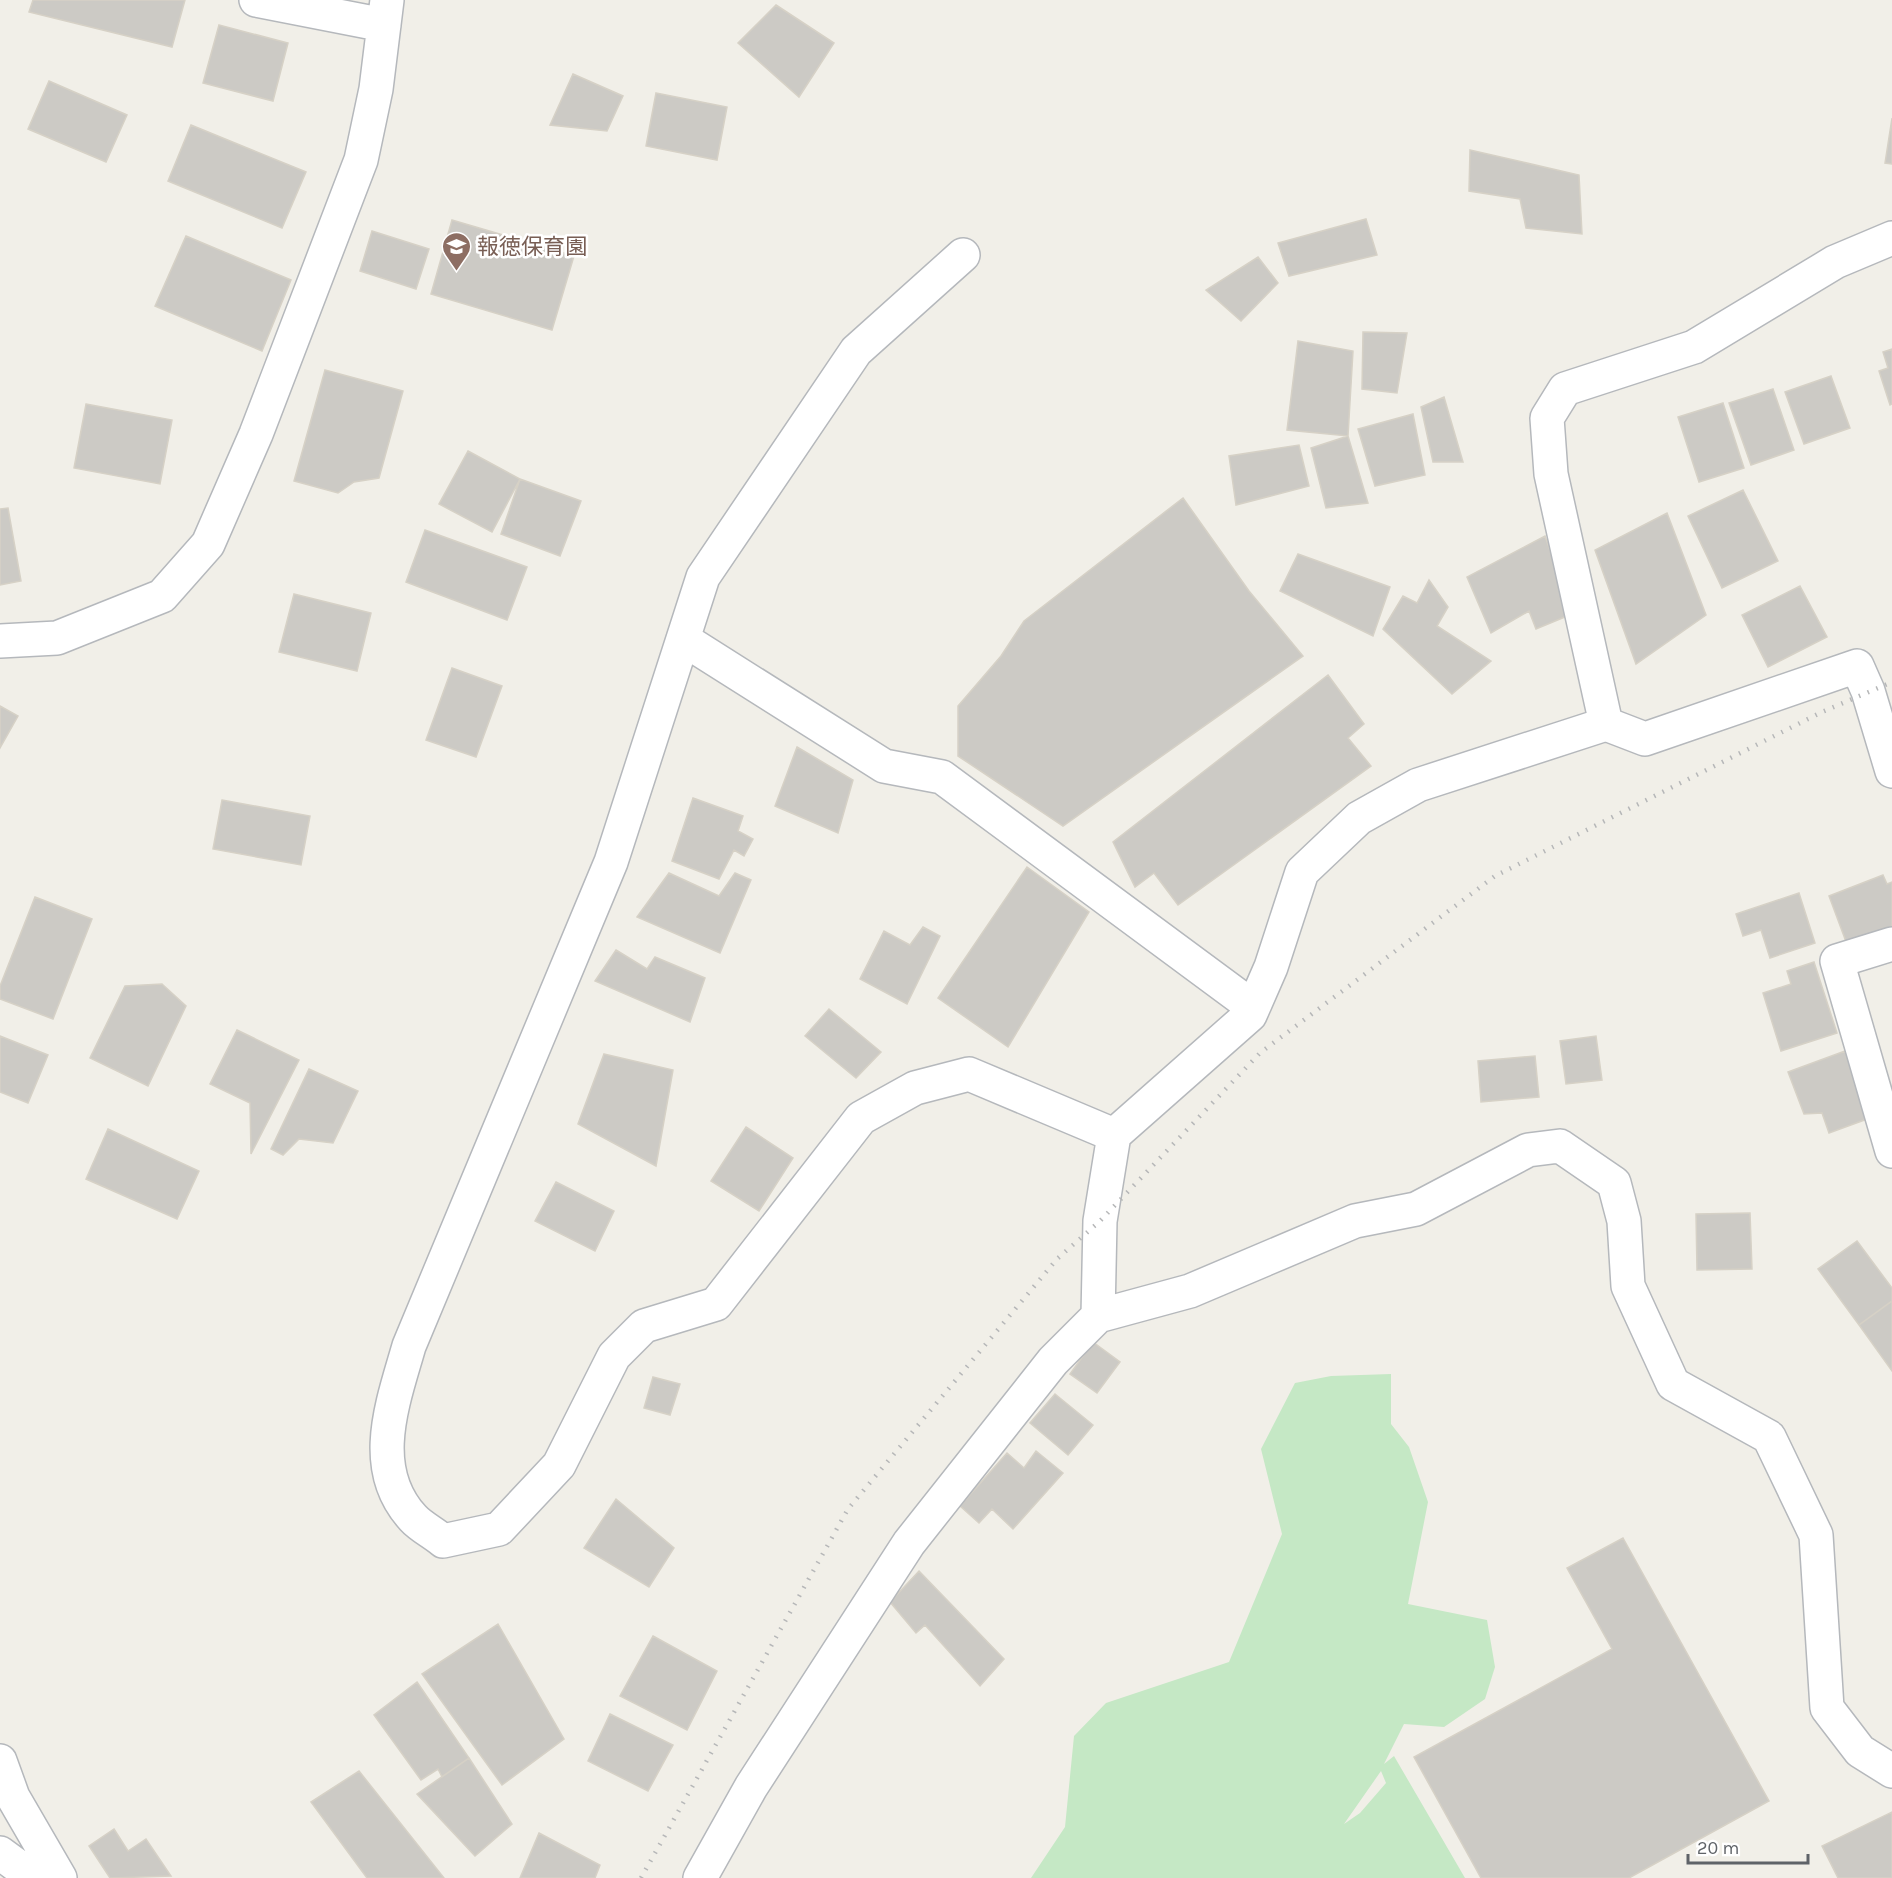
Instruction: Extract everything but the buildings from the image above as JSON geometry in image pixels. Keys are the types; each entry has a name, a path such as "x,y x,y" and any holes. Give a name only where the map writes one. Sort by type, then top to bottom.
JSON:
{"street":[{"path":"0,641 57,638 162,596 208,543 256,434 361,160 376,89 386,13 256,0"},
{"path":"1606,724 1551,474 1547,418 1565,389 1694,347 1835,261 1892,238"},
{"path":"963,255 856,351 703,578 611,862 409,1346 387,1425 390,1481 413,1518 443,1540 499,1529 559,1465 614,1356 645,1326 716,1304 861,1118 915,1088 969,1074 1114,1136"},
{"path":"683,639 884,766 942,777 1253,1007"},
{"path":"1098,1316 1100,1221 1114,1136 1250,1015 1271,967 1302,872 1359,818 1418,785 1606,724 1645,739 1857,666 1885,725 1892,771"},
{"path":"1892,944 1837,961 1892,1151"},
{"path":"700,1878 751,1787 909,1543 1053,1361 1098,1316 1190,1291 1355,1221 1416,1209 1528,1150 1560,1146 1614,1183 1624,1221 1628,1286 1673,1384 1769,1437 1816,1534 1827,1708 1860,1751 1892,1771"},
{"path":"0,1761 13,1797 60,1878"},
{"path":"0,1853 34,1878"}],"green space":[{"path":"1391,1374 1391,1424 1409,1447 1428,1502 1408,1604 1487,1620 1495,1667 1485,1699 1444,1727 1404,1724 1384,1764 1394,1756 1465,1878 1031,1878 1065,1827 1074,1736 1106,1703 1229,1662 1282,1534 1261,1449 1295,1383 1331,1376","holes":["1381,1771 1386,1783 1360,1813 1344,1824"]}],"railway":[{"path":"641,1878 848,1509 1057,1259 1100,1221 1260,1053 1495,876 1822,712 1892,682"}],"place":[{"name":"報徳保育園","path":"456,272"}]}
